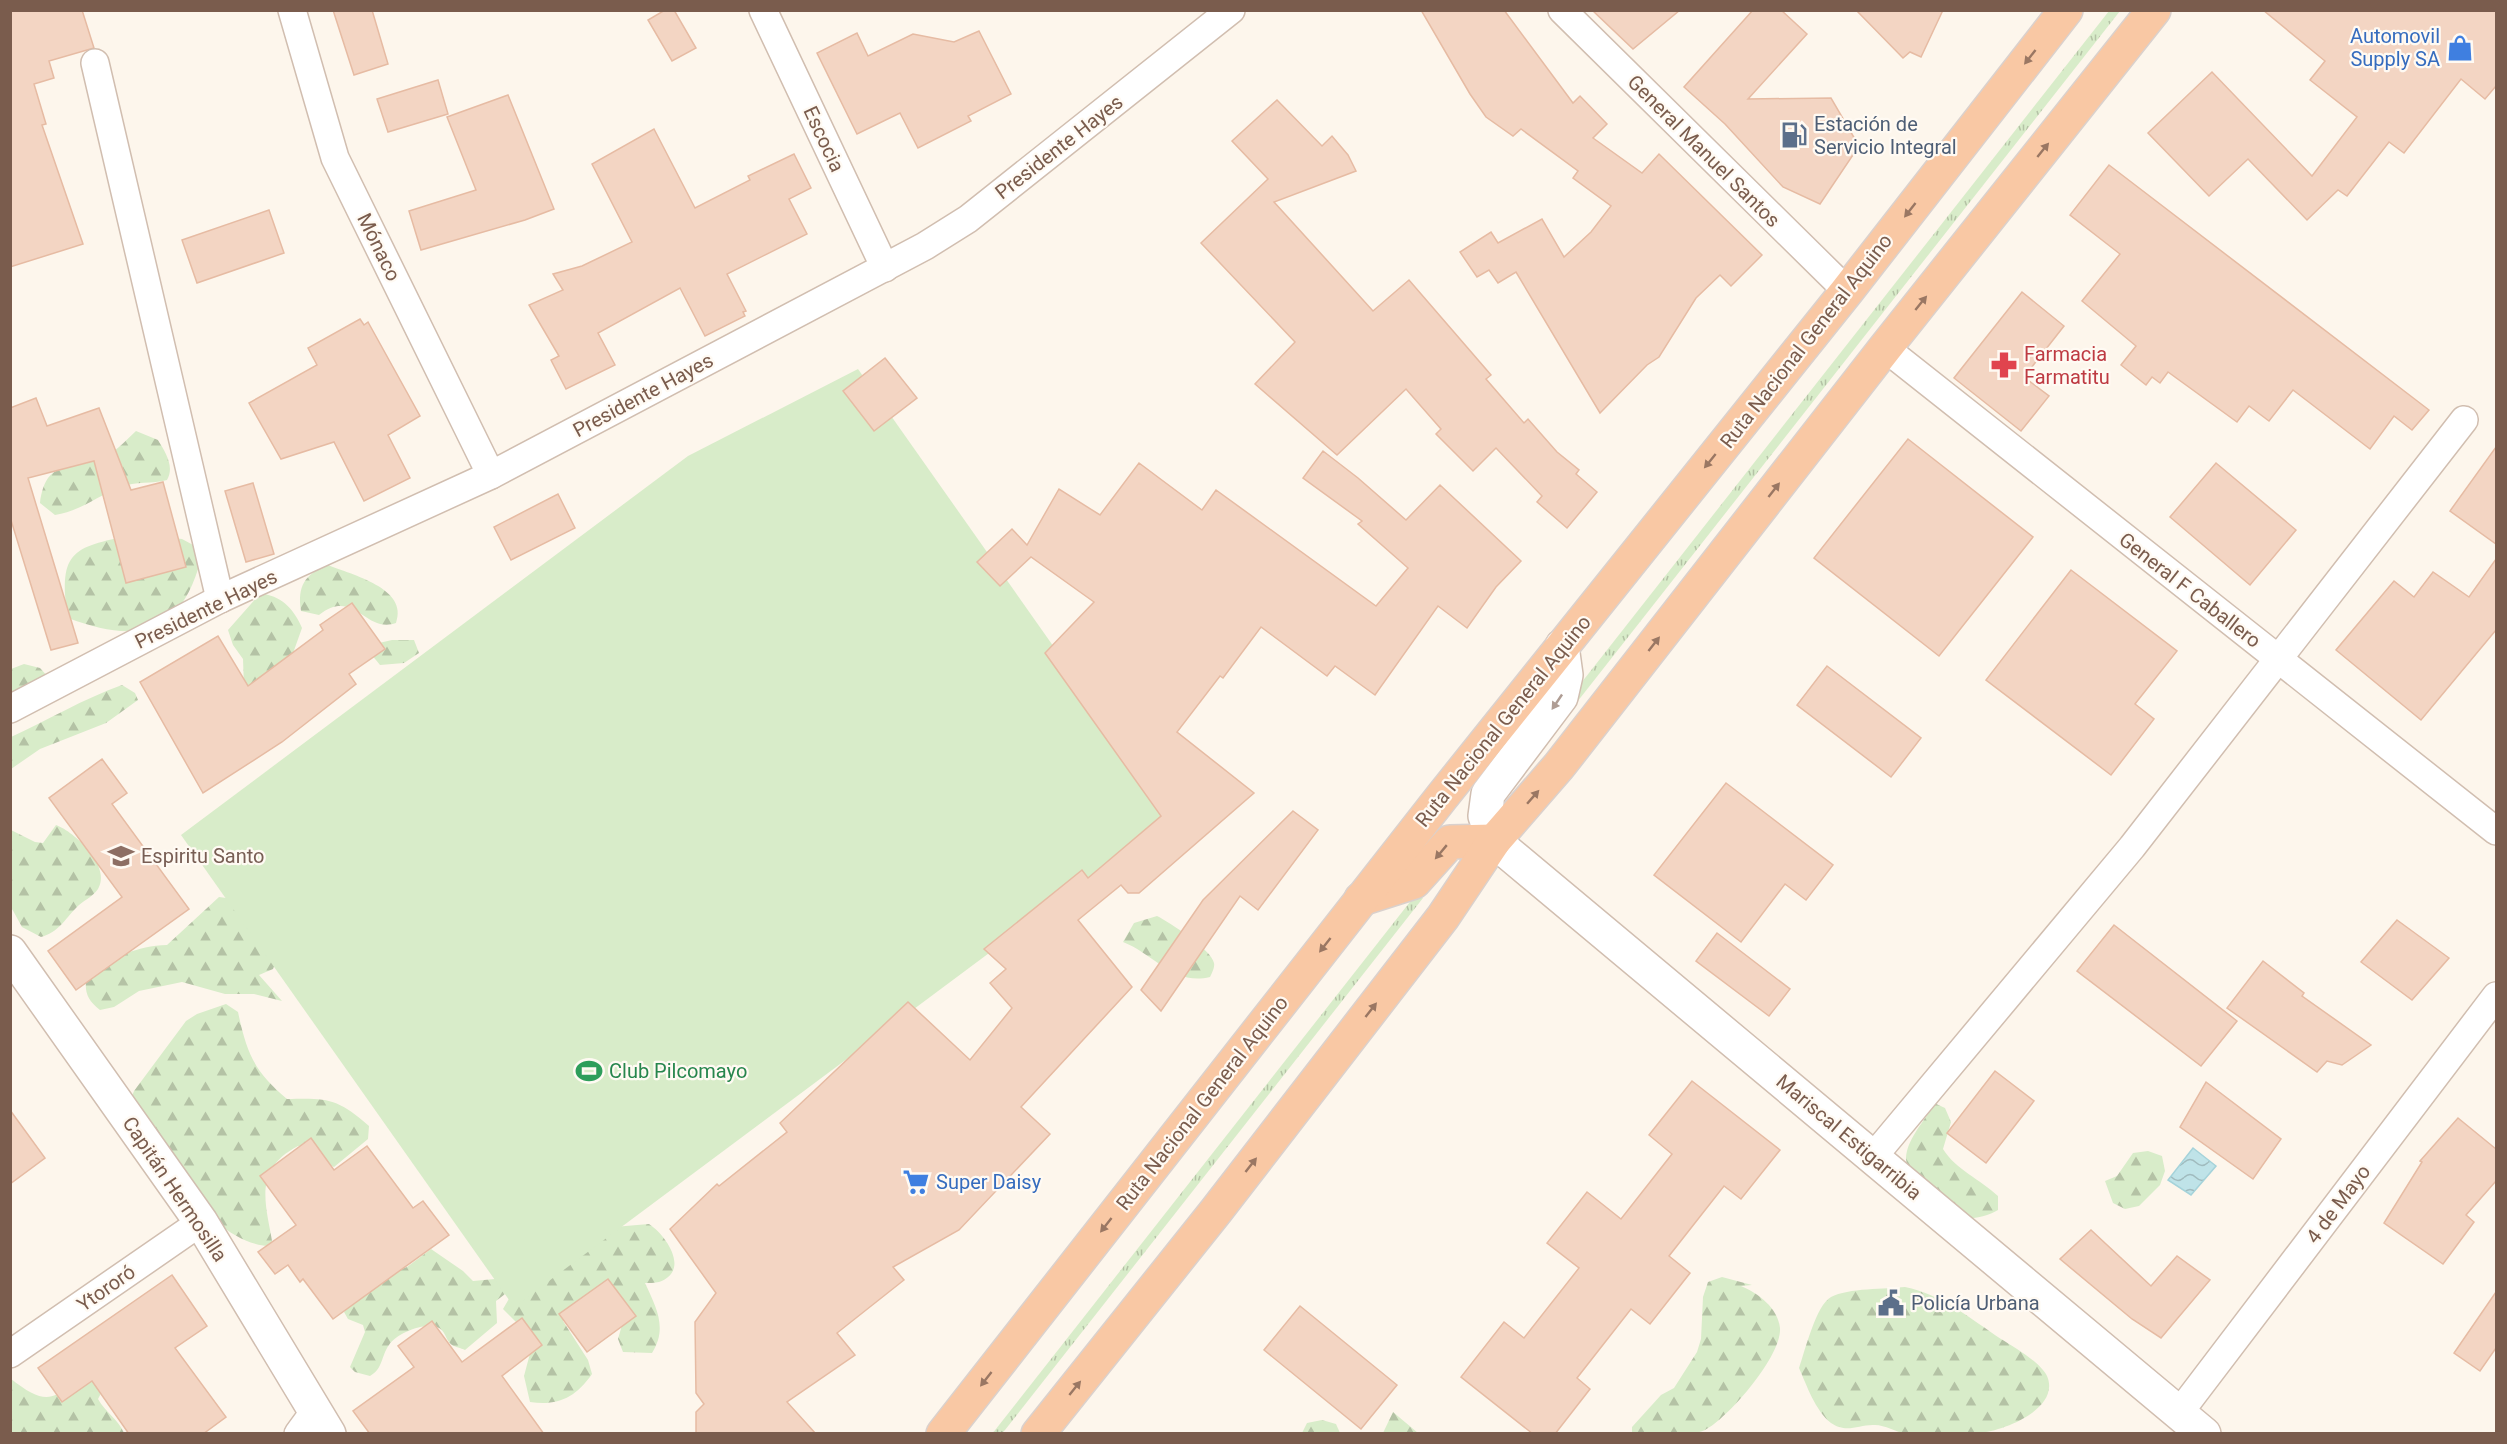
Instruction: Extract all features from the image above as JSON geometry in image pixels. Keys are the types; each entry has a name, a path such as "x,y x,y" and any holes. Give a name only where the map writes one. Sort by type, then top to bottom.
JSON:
{"highway":[{"name":"Ruta Nacional General Aquino","path":"943,1434 1361,899 1847,291 2066,10"},
{"path":"1038,1434 1216,1211 1443,917 1494,841 1559,766 1885,348 2154,10"},
{"path":"1361,899 1414,882 1450,842 1494,841"}],"street":[{"name":"Mónaco","path":"292,10 335,158 491,475"},
{"name":"Escocia","path":"763,10 885,268"},
{"name":"Presidente Hayes","path":"10,709 220,599 491,475 885,268 968,219 1231,10"},
{"name":"General Manuel Santos","path":"1562,10 1847,291"},
{"path":"95,63 220,599"},
{"name":"General F Caballero","path":"1885,348 2496,831"},
{"path":"1873,1157 2132,847 2464,420"},
{"path":"1494,841 1485,816 1488,794 1561,698 1566,675 1562,646"},
{"name":"Mariscal Estigarribia","path":"1494,841 2204,1434"},
{"name":"Capitán Hermosilla","path":"10,952 201,1222 313,1426"},
{"name":"4 de Mayo","path":"2179,1413 2496,996"},
{"name":"Ytororó","path":"10,1354 201,1222"}],"green space":[{"path":"2109,11 2120,11 1526,767 1519,762"},
{"name":"Club Pilcomayo","path":"858,369 1173,816 514,1307 181,835 688,456"},
{"path":"136,431 158,440 170,464 167,480 120,487 81,507 55,515 40,503 43,489 53,473 59,469 109,455"},
{"path":"137,534 182,539 195,546 201,559 192,584 181,604 168,618 153,627 135,631 93,626 68,618 65,577 75,555 99,543"},
{"path":"328,565 363,579 387,592 398,611 396,623 385,625 351,608 341,606 331,608 319,615 301,611 300,595 304,582 314,572"},
{"path":"264,594 277,598 288,606 302,628 292,656 293,677 244,688 243,659 233,645 228,630 257,597"},
{"path":"392,640 414,640 419,653 404,663 380,665 371,654 379,643"},
{"path":"24,664 40,668 49,678 11,698 11,669"},
{"path":"122,685 135,693 138,700 106,723 40,749 11,769 11,737 79,703"},
{"path":"56,825 73,835 89,851 96,861 101,880 98,889 57,929 41,937 22,927 11,907 11,830 35,842 43,843"},
{"path":"1417,893 1423,898 1005,1430 1002,1433 992,1434"},
{"path":"219,897 234,899 284,941 273,969 259,975 282,1001 254,994 225,994 182,982 139,991 114,1007 100,1010 92,1002 86,990 87,973 135,950 167,945"},
{"path":"1157,916 1180,930 1206,951 1214,963 1210,977 1197,979 1175,973 1123,942 1134,923"},
{"path":"226,1004 238,1012 253,1061 267,1080 287,1099 331,1102 348,1110 369,1126 368,1139 334,1167 298,1146 283,1155 274,1166 268,1177 266,1189 267,1216 273,1246 250,1242 228,1231 208,1214 172,1170 129,1104 134,1091 186,1021 197,1014"},
{"path":"1932,1102 1945,1108 1951,1122 1943,1149 1961,1169 1998,1196 1998,1210 1972,1218 1951,1217 1939,1210 1920,1189 1910,1172 1906,1158 1912,1139 1931,1109"},
{"path":"2148,1151 2162,1156 2165,1171 2160,1185 2139,1206 2125,1209 2113,1203 2105,1181 2117,1176 2133,1153"},
{"path":"649,1224 668,1244 674,1262 673,1270 668,1277 659,1282 645,1283 656,1309 660,1326 657,1344 652,1353 623,1352 618,1339 622,1325 567,1309 563,1321 588,1360 592,1374 579,1389 565,1398 549,1403 530,1402 524,1376 532,1346 523,1329 503,1309 510,1297 602,1228"},
{"path":"431,1249 463,1271 473,1281 495,1279 509,1291 496,1301 497,1323 465,1350 452,1345 442,1330 437,1327 425,1326 411,1330 389,1345 380,1366 370,1376 355,1372 350,1367 365,1332 363,1325 348,1319 344,1312 360,1287 371,1278 407,1267"},
{"path":"1722,1277 1752,1285 1741,1286 1760,1297 1775,1314 1780,1328 1772,1354 1752,1385 1739,1400 1727,1413 1705,1430 1680,1435 1632,1433 1632,1427 1661,1395 1674,1388 1697,1352 1701,1339 1703,1297 1708,1282"},
{"path":"1905,1287 1943,1301 2033,1360 2047,1376 2049,1388 2046,1399 2038,1408 2015,1423 1989,1431 1961,1435 1906,1434 1879,1425 1842,1428 1831,1423 1816,1405 1799,1368 1821,1309 1831,1297 1838,1294 1857,1290"},
{"path":"92,1362 111,1374 98,1399 124,1433 11,1433 10,1378 36,1395 54,1396"},
{"path":"1393,1412 1418,1433 1383,1433"},
{"path":"1322,1420 1336,1424 1340,1433 1302,1433 1307,1423"}],"water":[{"path":"2193,1148 2216,1166 2191,1195 2168,1180"}],"building":[{"path":"10,10 82,10 94,48 49,61 54,78 34,84 46,124 42,125 83,244 10,267"},
{"path":"333,10 372,10 388,64 354,75"},
{"path":"665,10 674,10 696,48 672,61 648,20"},
{"path":"1421,10 1504,10 1573,103 1580,96 1607,124 1593,138 1642,173 1659,154 1762,255 1731,286 1720,275 1696,298 1659,357 1647,365 1600,413 1516,272 1498,283 1489,270 1477,277 1460,252 1491,232 1498,243 1542,219 1564,257 1591,232 1611,206 1573,178 1578,171 1521,129 1513,136 1486,117"},
{"path":"1592,10 1680,10 1633,49"},
{"path":"1753,10 1781,10 1807,34 1748,99 1831,98 1859,146 1820,204 1783,187 1725,124 1684,87"},
{"path":"1856,10 1943,10 1921,57 1910,52 1903,58"},
{"path":"2263,10 2496,10 2496,86 2485,99 2461,79 2404,153 2389,142 2347,196 2338,190 2307,220 2248,159 2209,196 2148,133 2212,72 2312,176 2357,117 2310,80 2325,61"},
{"path":"979,31 1011,94 968,116 971,121 918,148 900,113 857,134 817,53 857,33 868,56 913,34 954,42"},
{"path":"438,80 448,114 388,132 377,99"},
{"path":"508,95 554,209 525,220 421,250 409,211 476,190 447,117"},
{"path":"1277,100 1322,146 1332,136 1348,155 1356,171 1274,202 1373,311 1409,280 1491,375 1486,379 1524,423 1528,419 1557,452 1579,470 1576,474 1597,492 1567,528 1537,502 1542,496 1496,448 1473,471 1436,434 1441,429 1406,389 1337,455 1255,384 1295,342 1201,243 1268,179 1232,141"},
{"path":"654,129 695,208 750,180 748,176 794,154 811,188 789,199 807,234 727,274 746,311 743,312 745,316 705,336 680,288 598,333 615,365 566,389 551,360 559,356 529,305 563,290 553,274 582,266 632,242 592,164"},
{"path":"2109,165 2429,410 2412,430 2394,416 2370,449 2293,390 2269,421 2249,406 2237,422 2168,372 2160,383 2152,377 2146,385 2121,365 2136,346 2082,301 2120,254 2070,215"},
{"path":"269,210 284,253 197,283 182,240"},
{"path":"2022,292 2064,326 2024,377 2049,396 2021,431 1954,378"},
{"path":"360,319 364,325 368,322 420,416 388,435 410,478 364,501 334,442 281,459 249,403 317,365 308,348"},
{"path":"885,358 917,398 874,431 843,391"},
{"path":"36,398 47,426 99,408 131,490 163,482 186,567 126,583 94,461 28,478 78,643 51,650 10,517 10,408"},
{"path":"1908,439 2033,537 1939,656 1814,558"},
{"path":"2496,447 2496,544 2450,511"},
{"path":"1323,451 1406,520 1440,485 1521,561 1496,587 1467,628 1438,606 1375,695 1335,666 1327,676 1261,627 1223,678 1220,676 1177,732 1254,793 1139,893 1128,893 1121,885 1078,920 1132,987 1021,1107 1050,1134 959,1230 893,1267 904,1280 837,1333 855,1355 787,1402 816,1434 696,1434 696,1412 704,1404 696,1393 695,1322 716,1293 670,1229 717,1184 719,1186 787,1132 780,1123 908,1002 970,1060 1012,1008 990,983 1006,969 984,949 1082,870 1088,878 1161,816 1045,653 1094,602 1031,557 1000,586 977,562 1012,529 1027,545 1059,489 1100,515 1139,463 1202,510 1216,490 1376,606 1408,568 1358,524 1362,521 1303,478"},
{"path":"2216,463 2296,530 2250,585 2170,517"},
{"path":"253,483 274,554 246,562 225,491"},
{"path":"558,494 575,528 511,560 494,527"},
{"path":"2496,559 2496,630 2421,720 2336,650 2394,581 2414,597 2433,572 2469,597"},
{"path":"2071,570 2177,651 2135,704 2154,719 2111,775 1986,680"},
{"path":"352,603 385,649 349,674 356,684 282,742 203,793 140,682 218,636 248,686 323,630 320,625"},
{"path":"1827,666 1921,738 1891,777 1797,705"},
{"name":"Espiritu Santo","path":"102,759 127,793 112,804 189,909 76,990 48,951 122,897 49,798"},
{"path":"1726,783 1833,865 1806,900 1785,884 1741,942 1654,875"},
{"path":"1293,811 1318,830 1258,910 1240,896 1161,1011 1141,990 1203,900"},
{"path":"2397,920 2449,958 2412,1000 2361,962"},
{"path":"2114,925 2237,1021 2201,1066 2077,971"},
{"path":"1717,933 1790,989 1769,1016 1696,961"},
{"path":"2263,961 2304,993 2302,996 2371,1045 2342,1065 2327,1061 2317,1072 2227,1008"},
{"path":"1995,1071 2034,1101 1986,1163 1947,1133"},
{"path":"1692,1081 1780,1150 1741,1199 1724,1186 1669,1256 1690,1273 1650,1324 1631,1309 1577,1378 1590,1389 1555,1434 1533,1434 1461,1377 1504,1322 1524,1338 1579,1268 1547,1243 1587,1192 1621,1219 1672,1154 1649,1135"},
{"path":"2206,1082 2281,1139 2253,1179 2180,1127"},
{"path":"10,1110 45,1158 10,1184"},
{"path":"2458,1118 2496,1149 2496,1181 2466,1215 2474,1222 2443,1264 2384,1223 2422,1162 2420,1161"},
{"path":"311,1138 334,1170 367,1146 413,1208 423,1201 449,1235 333,1319 303,1279 300,1282 288,1265 275,1274 258,1252 296,1225 260,1176"},
{"path":"2091,1230 2151,1286 2177,1256 2210,1280 2161,1338 2132,1319 2060,1259"},
{"path":"172,1275 207,1326 175,1348 226,1417 203,1434 129,1434 92,1381 62,1402 38,1368"},
{"path":"608,1279 636,1316 587,1352 559,1314"},
{"path":"2496,1292 2496,1348 2480,1371 2454,1353"},
{"path":"1300,1306 1397,1385 1361,1429 1264,1350"},
{"path":"522,1318 542,1345 502,1376 544,1434 370,1434 353,1411 414,1367 398,1346 432,1321 462,1362"}],"place":[{"name":"Automovil Supply SA","path":"2460,48"},
{"name":"Estación de Servicio Integral","path":"1794,135"},
{"name":"Farmacia Farmatitu","path":"2004,365"},
{"name":"Espiritu Santo","path":"121,856"},
{"name":"Club Pilcomayo","path":"589,1071"},
{"name":"Super Daisy","path":"916,1182"},
{"name":"Policía Urbana","path":"1891,1303"}]}
